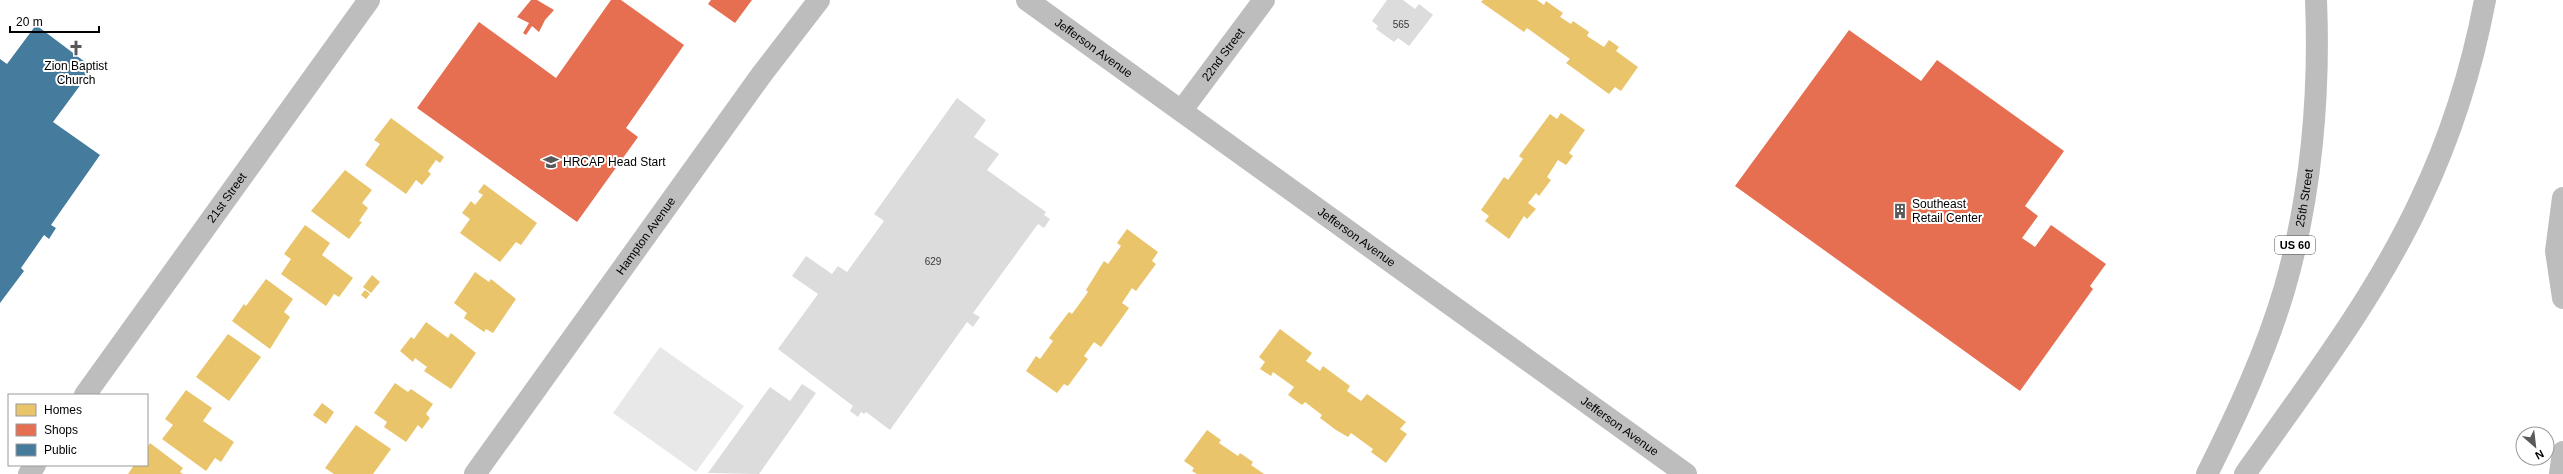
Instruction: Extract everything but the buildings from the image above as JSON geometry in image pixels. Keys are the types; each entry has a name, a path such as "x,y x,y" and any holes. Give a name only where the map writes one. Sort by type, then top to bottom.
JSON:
{"main road":[{"name":"21st Street","path":"86,394 369,0"},
{"name":"Hampton Avenue","path":"475,474 762,74 819,0"},
{"name":"Jefferson Avenue","path":"1027,0 1182,110 1686,474"},
{"name":"22nd Street","path":"1182,110 1264,0"},
{"name":"25th Street","path":"2207,474 2248,389 2285,287 2294,250 2314,124 2316,0"},
{"path":"2245,474 2355,316 2419,202 2436,163 2468,73 2485,0"},
{"path":"2563,198 2556,251 2563,298"},
{"path":"2560,474 2563,452"}],"shaded area":[{"path":"660,347 744,406 696,472 613,413"}],"place":[{"name":"Zion Baptist Church","path":"76,48"},
{"name":"HRCAP Head Start","path":"551,162"},
{"name":"Southeast Retail Center","path":"1900,211"}]}
